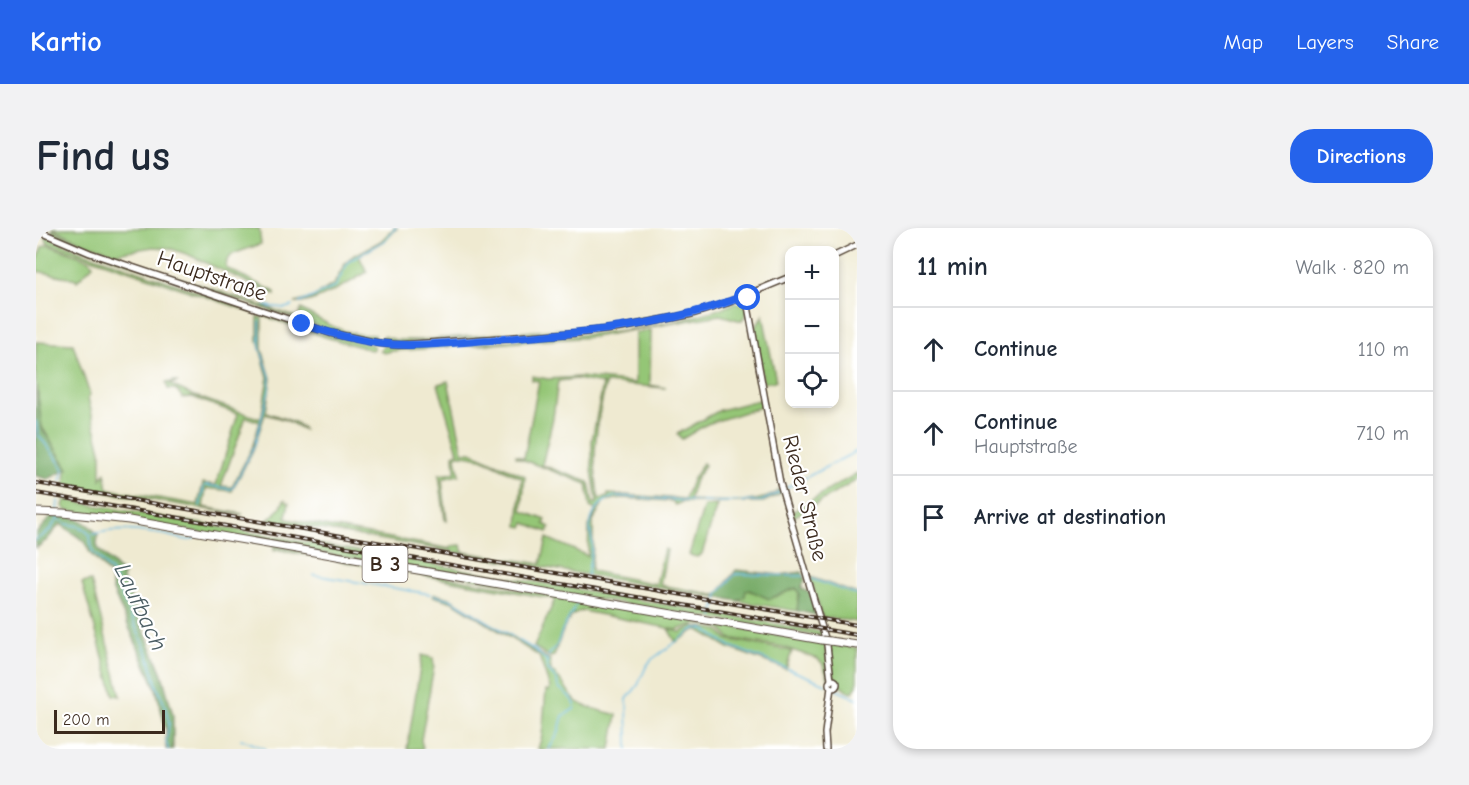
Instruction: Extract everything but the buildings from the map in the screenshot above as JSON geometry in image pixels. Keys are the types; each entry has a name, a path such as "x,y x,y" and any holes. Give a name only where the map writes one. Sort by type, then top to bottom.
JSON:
{"main road":[{"name":"B 3","path":"36,512 129,520 857,645"}],"street":[{"name":"Hauptstraße","path":"36,230 43,230 90,253 330,333 378,343 425,345 620,328 692,314 785,279"},
{"path":"839,254 857,245"},
{"name":"Rieder Straße","path":"746,295 780,483 824,634 831,680 825,733 826,749"}],"green space":[{"path":"52,228 259,228 261,244 233,254 227,260 226,268 275,292 275,295 169,248 153,247 116,253 84,243"},
{"path":"394,228 397,228 386,240 359,256 367,272 321,297 295,303 312,298 334,284 345,264 356,253 381,241"},
{"path":"52,230 94,249 121,255 121,258 298,318 301,309 336,328 364,335 375,335 375,339 346,335 301,321 81,247 52,234"},
{"path":"46,238 80,251 319,333 373,345 374,349 325,337 47,243"},
{"path":"48,245 90,260 93,265 77,281 36,271 36,263 42,247"},
{"path":"743,303 748,310 742,321 720,315 593,337 384,353 380,351 383,346 466,344 627,330 682,319"},
{"path":"685,310 687,313 594,329 403,343 381,339 384,336 396,340 418,340 602,326"},
{"path":"763,315 776,381 763,383 754,329"},
{"path":"258,317 262,318 262,349 271,378 266,412 294,422 304,430 286,420 265,414 253,450 232,491 206,488 203,507 241,515 65,485 68,469 42,427 36,381 36,342 73,344 90,395 88,398 101,451 101,479 105,473 108,489 198,505 203,483 216,485 238,414 192,397 182,398 177,390 168,389 166,383 175,381 177,382 170,384 192,395 261,419 268,377 258,341","holes":["246,417 260,422 252,448 232,487 221,486"]},
{"path":"651,330 650,385 666,388 606,383 595,455 599,499 608,497 608,494 685,499 692,480 703,463 705,465 695,480 689,500 724,502 681,502 676,505 672,501 622,498 604,501 593,521 591,571 656,584 664,549 667,550 660,585 716,595 716,597 268,520 281,507 284,500 289,503 287,519 451,549 451,546 461,545 463,552 541,564 547,538 588,556 589,526 596,510 590,507 587,484 516,457 516,455 524,458 539,381 532,380 532,376 548,379 579,377 635,383 635,333","holes":["576,379 603,384 592,440 592,470 597,503 593,503 589,482 542,465 553,418 558,381"]},
{"path":"36,381 42,428 68,469 48,479 36,476"},
{"path":"448,381 463,452 471,452 525,476 522,511 546,520 544,524 550,527 548,532 525,523 523,527 518,526 522,478 467,455 456,457 459,475 442,479 447,521 445,520 439,475 455,473 454,454 458,452 438,384"},
{"path":"763,399 764,406 707,424 682,439 677,434 720,410"},
{"path":"857,473 857,480 792,518 790,513"},
{"path":"780,489 781,494 763,502 738,502 772,495"},
{"path":"65,500 822,632 823,637 66,510 63,506"},
{"path":"717,505 702,554 697,557 689,555 704,506"},
{"path":"66,515 92,528 98,536 99,550 124,575 122,577 162,674 173,715 173,749 166,749 166,730 156,689 113,591 110,575 90,553 85,542 60,524 47,540 36,548 36,533 52,516"},
{"path":"274,547 825,643 829,679 818,659 783,647 729,638 720,627 697,623 677,630 583,611 572,616 567,622 554,656 550,657 534,647 555,599 274,551"},
{"path":"736,570 780,575 802,572 805,581 801,588 810,593 816,615 797,611 799,593 796,588 769,599 749,590 746,590 745,596 738,601 716,597"},
{"path":"810,577 857,594 857,622 822,617"},
{"path":"91,581 121,696 114,695 82,583"},
{"path":"796,588 799,593 797,611 738,601 741,600 746,590 769,599"},
{"path":"435,594 449,598 550,660 551,671 579,703 617,715 611,749 538,749 542,736 546,690 549,691 550,688 539,656 453,602 433,596"},
{"path":"693,626 719,630 727,639 792,651 786,669 729,648 699,630 695,630 676,642 668,629 681,632"},
{"path":"829,645 857,648 857,686 853,692 838,685 834,678"},
{"path":"422,655 433,658 434,666 421,740 423,749 407,749"}],"waterway":[{"path":"299,303 335,287 349,261 386,240 396,228"},
{"path":"265,306 285,308 293,306"},
{"path":"200,506 204,486 233,488 255,444 269,390 270,376 260,348 260,321"},
{"name":"Laufbach","path":"36,421 38,434 64,470 61,481"},
{"path":"784,489 857,451"},
{"path":"587,576 592,544 591,521 602,503 612,498 617,496 707,502 762,501 780,492"},
{"name":"Laufbach","path":"57,511 58,501"},
{"name":"Laufbach","path":"57,518 86,531 90,535 92,551 112,573 149,657 165,706 169,723 166,742 168,749"},
{"path":"36,540 50,530 57,519"},
{"path":"90,535 128,530 190,540 198,534"},
{"path":"713,617 718,594 735,574 803,576"},
{"path":"314,575 430,594"},
{"path":"812,579 857,595"},
{"path":"434,595 450,599 535,650 547,661"},
{"path":"548,656 557,645 578,601"},
{"path":"628,749 627,699 638,685 651,660 696,628 704,629 730,646 786,668"},
{"path":"547,659 548,669 557,680 558,687 575,704 574,709 563,716 558,734 549,749"},
{"path":"788,669 826,684"},
{"path":"837,690 857,699"},
{"path":"241,739 266,749"}],"railway":[{"path":"36,483 857,625"},
{"path":"36,493 857,635"}],"route":[{"path":"302,324 353,339 399,345 425,345 599,331 687,316 746,295 748,298"}]}
